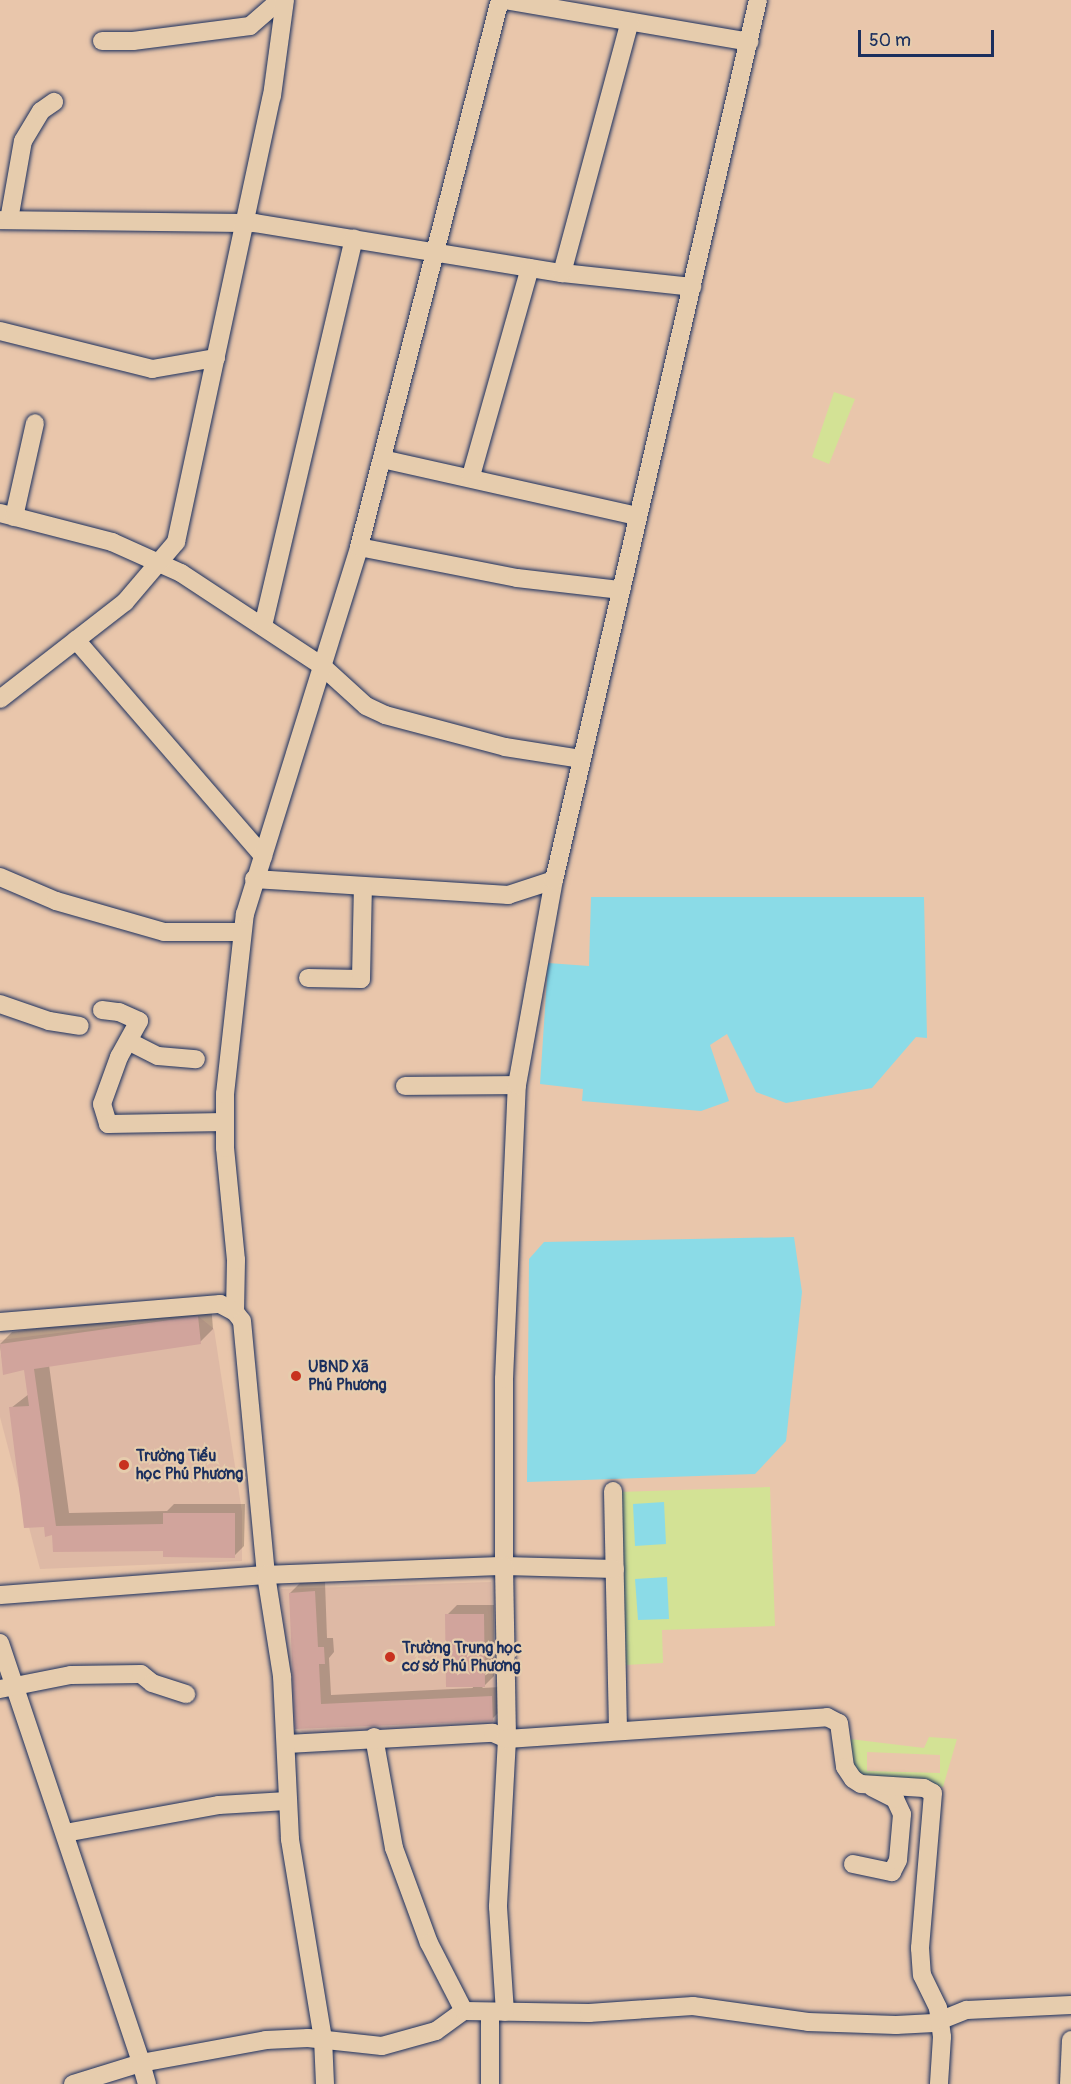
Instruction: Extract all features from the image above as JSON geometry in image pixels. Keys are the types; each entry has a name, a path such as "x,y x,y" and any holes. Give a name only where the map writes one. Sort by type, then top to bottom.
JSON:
{"street":[{"path":"102,41 133,41 250,26 280,0"},
{"path":"0,699 125,602 160,563 181,530 243,223 272,96 285,0"},
{"path":"235,1312 236,1260 225,1122 241,932 254,879 359,547 502,0 629,24 749,42"},
{"path":"490,2084 498,2012 498,1907 507,1739 504,1379 517,1085 554,880 758,0"},
{"path":"562,273 629,24"},
{"path":"54,102 41,111 23,141 4,220 243,223 562,273 692,287"},
{"path":"263,626 354,239"},
{"path":"471,476 530,268"},
{"path":"0,331 152,369 216,358"},
{"path":"35,423 7,515 112,542 160,563 263,626 322,666 366,706 385,715 505,747 582,759"},
{"path":"382,459 471,476 604,511 638,516"},
{"path":"359,547 517,578 621,590"},
{"path":"76,640 263,856"},
{"path":"0,877 56,901 164,932 241,932"},
{"path":"254,879 508,895 554,880"},
{"path":"308,978 361,979 363,887"},
{"path":"0,1004 49,1021 80,1026"},
{"path":"102,1010 138,1019 130,1042 119,1057 102,1104 108,1124 225,1122"},
{"path":"130,1042 158,1056 196,1059"},
{"path":"405,1086 517,1085"},
{"path":"0,1322 220,1304 235,1312 242,1321 266,1575 282,1676 287,1801 323,2039 325,2084"},
{"path":"613,1491 618,1730"},
{"path":"0,1595 266,1575 504,1566 615,1569"},
{"path":"0,1643 8,1688 65,1833 147,2084"},
{"path":"8,1688 71,1675 141,1674 152,1683 186,1694"},
{"path":"286,1744 374,1737 493,1733 507,1739 618,1730 834,1719 841,1729 848,1775 896,1799 902,1814 900,1851 892,1872 853,1864"},
{"path":"374,1737 394,1848 429,1942 464,2011"},
{"path":"866,1784 924,1788 933,1793 920,1948 922,1975 938,2007 939,2084"},
{"path":"65,1833 219,1804 287,1801"},
{"path":"73,2084 141,2063 232,2044 323,2039 382,2046 436,2031 464,2011 589,2013 693,2006 808,2022 896,2025 939,2020 967,2010 1071,2005"},
{"path":"1069,2084 1071,2040"}],"shaded area":[{"name":"Trường Tiểu học Phú Phương","path":"198,1316 214,1329 242,1512 242,1561 40,1569 0,1417 0,1340"},
{"name":"Trường Trung học cơ sở Phú Phương","path":"491,1582 496,1725 306,1734 291,1725 281,1589"}],"green space":[{"path":"834,392 855,399 829,464 812,457"},
{"path":"770,1487 775,1626 662,1630 663,1663 625,1665 618,1492"},
{"path":"929,1737 957,1739 943,1787 867,1778 853,1769 850,1739 924,1748","holes":["867,1752 940,1755 940,1773 867,1771"]}],"water":[{"path":"591,897 924,897 927,1038 916,1037 872,1088 786,1103 756,1092 727,1034 710,1045 729,1101 701,1111 582,1101 583,1089 540,1084 548,963 589,966"},
{"path":"794,1237 802,1292 786,1441 755,1474 527,1482 529,1259 544,1242"},
{"path":"664,1502 666,1544 635,1546 633,1504"},
{"path":"667,1577 669,1619 638,1620 635,1579"}],"building":[{"path":"198,1316 201,1344 34,1369 56,1526 163,1524 163,1513 235,1513 235,1558 163,1557 163,1551 53,1552 52,1535 45,1537 44,1527 24,1528 9,1407 29,1406 24,1370 3,1375 0,1344"},
{"path":"315,1591 318,1647 324,1647 325,1664 319,1664 321,1704 492,1696 493,1721 295,1729 289,1593"},
{"path":"445,1614 484,1614 485,1687 446,1687"}],"place":[{"name":"UBND Xã Phú Phương","path":"296,1376"},
{"name":"Trường Tiểu học Phú Phương","path":"124,1465"},
{"name":"Trường Trung học cơ sở Phú Phương","path":"390,1657"}]}
